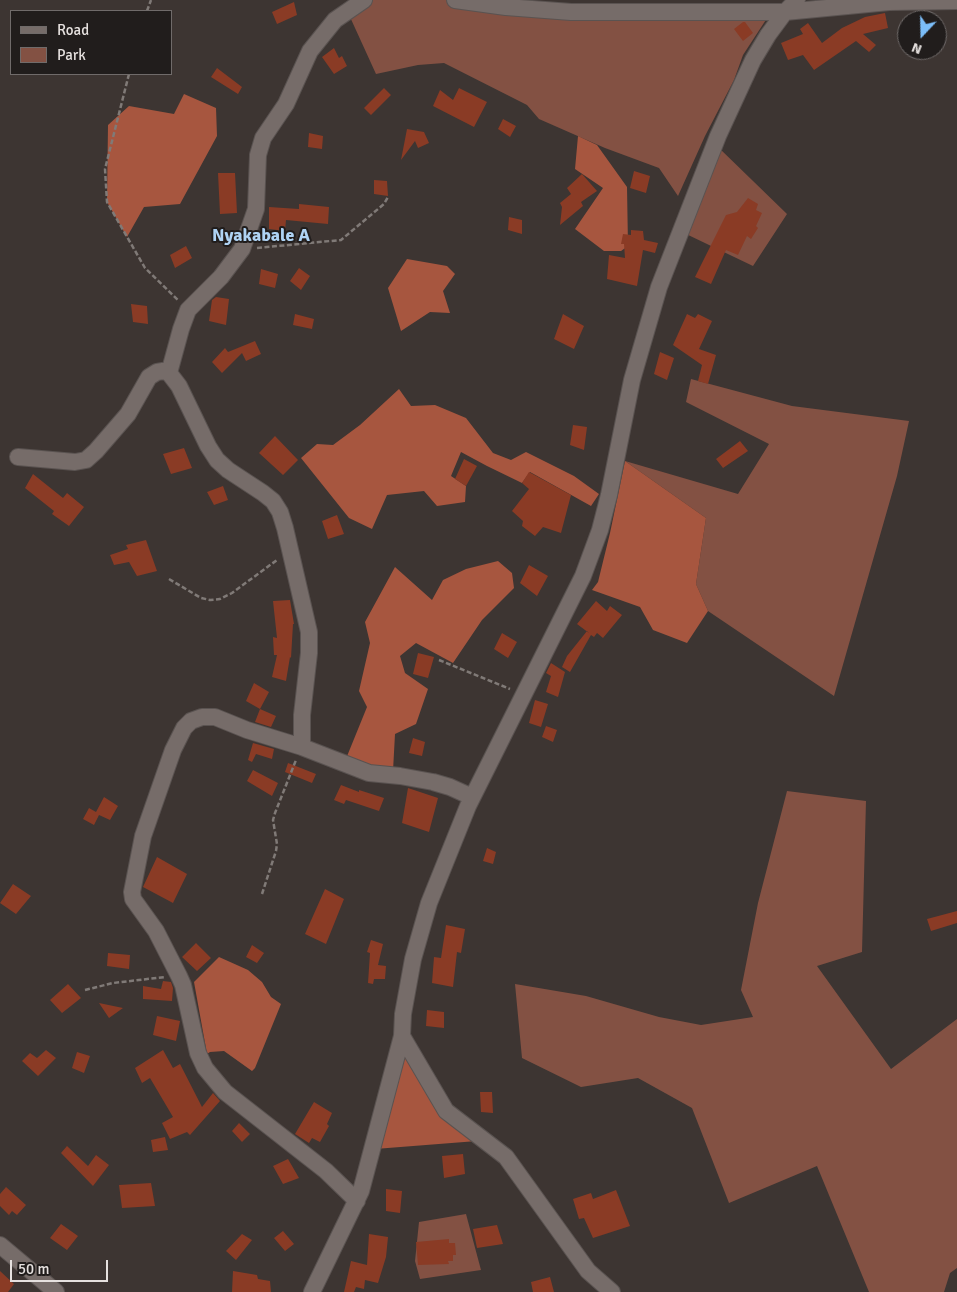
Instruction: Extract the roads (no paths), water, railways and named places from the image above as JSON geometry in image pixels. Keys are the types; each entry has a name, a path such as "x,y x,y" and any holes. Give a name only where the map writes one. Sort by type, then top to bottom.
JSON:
{"street":[{"path":"169,373 188,310 221,277 242,249 256,210 258,155 263,138 286,104 310,51 335,20 364,0"},
{"path":"455,0 571,12 785,12 889,2 957,1"},
{"path":"312,1292 357,1201 402,1036 403,1014 414,959 429,903 472,797 583,576 600,530 632,380 659,286 718,136 753,60 768,35 785,12 797,0"},
{"path":"18,457 75,462 86,460 125,418 149,377 157,372 169,373 179,386 208,446 217,460 228,470 273,501 280,512 293,554 309,632 302,715 302,747"},
{"path":"357,1201 326,1171 225,1092 205,1068 198,1053 179,976 156,931 133,899 132,892 143,836 172,750 184,728 202,717 215,718 302,747 369,773 433,782 472,797"},
{"path":"402,1036 446,1111 506,1157 588,1271 612,1292"},
{"path":"0,1245 56,1292"}],"district":[{"name":"Nyakabale A","path":"261,236"}]}
